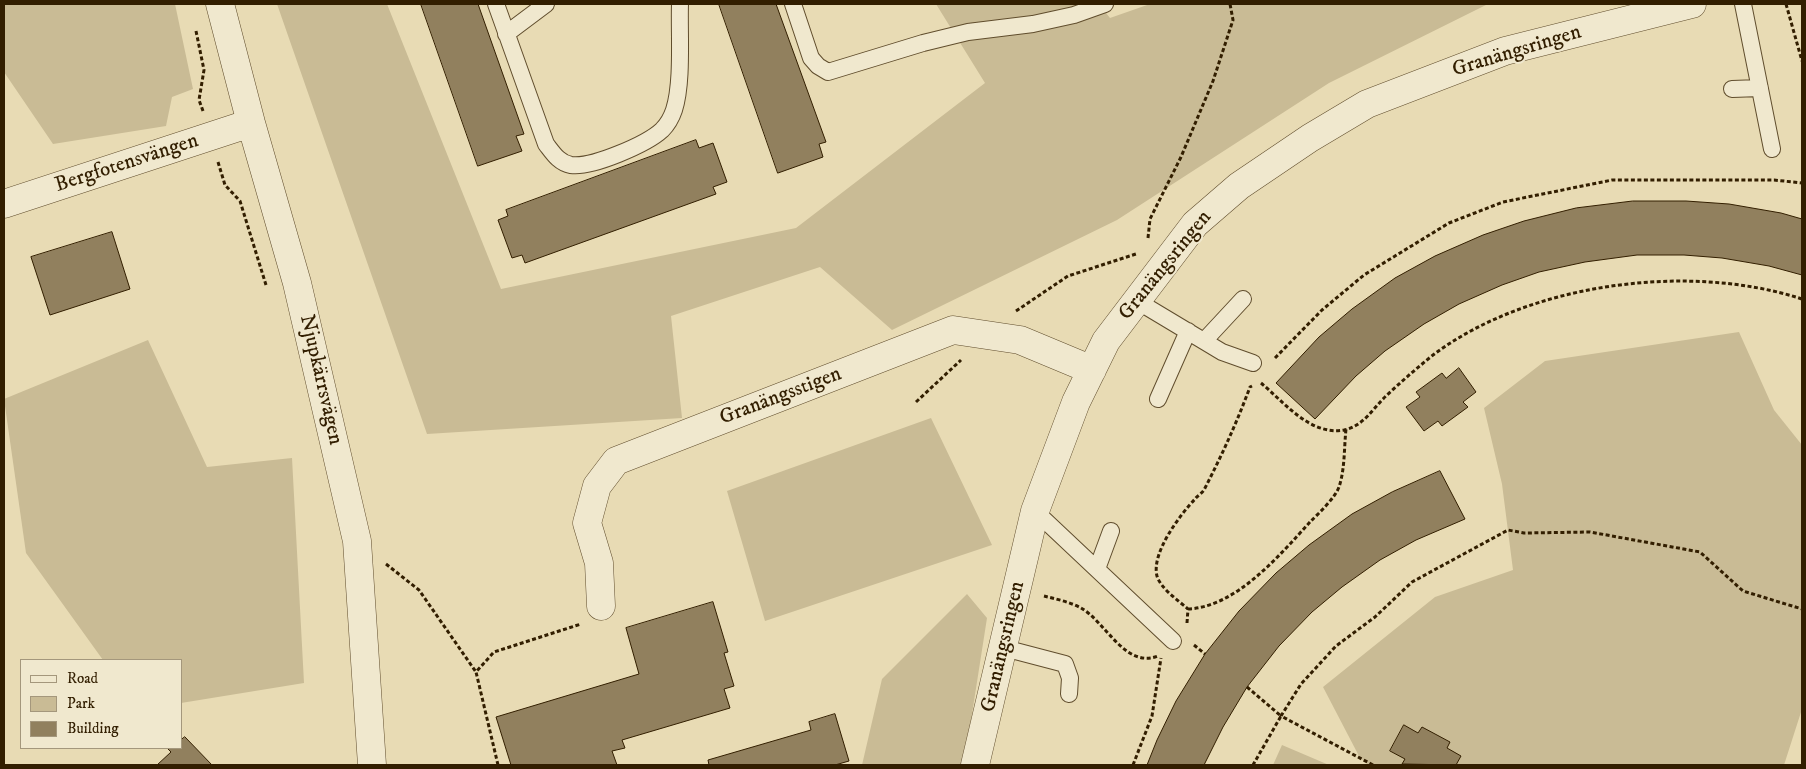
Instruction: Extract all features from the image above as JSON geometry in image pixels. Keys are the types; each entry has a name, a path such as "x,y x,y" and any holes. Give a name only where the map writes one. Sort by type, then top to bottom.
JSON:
{"street":[{"name":"Njupkärrsvägen","path":"220,4 251,123 297,283 357,541 372,765"},
{"name":"Granängsringen","path":"975,765 1035,511 1076,402 1106,341 1195,224 1239,186 1310,138 1367,104 1505,51 1692,4"},
{"name":"Bergfotensvängen","path":"4,204 251,123"},
{"name":"Granängsstigen","path":"601,606 599,563 587,523 597,486 616,461 953,330 1020,340 1092,370"}],"lane":[{"path":"496,4 546,144 559,161 572,165 602,160 638,146 663,129 674,112 678,91 680,4"},
{"path":"506,34 546,4"},
{"path":"792,4 811,58 818,66 828,72 923,43 968,32 1033,24 1105,4"},
{"path":"1743,4 1772,148"},
{"path":"1732,89 1760,88"},
{"path":"1204,341 1243,299"},
{"path":"1137,300 1222,352 1253,363"},
{"path":"1158,399 1188,331"},
{"path":"1035,511 1173,641"},
{"path":"1097,569 1111,531"},
{"path":"1004,648 1065,664 1070,678 1069,694"}],"path":[{"path":"1147,243 1150,219 1181,157 1213,81 1233,20 1230,4"},
{"path":"1786,4 1802,62"},
{"path":"194,23 204,70 199,100 225,185 240,201 266,286"},
{"path":"1272,362 1322,310 1364,276 1449,223 1503,202 1612,180 1766,179 1802,184"},
{"path":"1346,429 1339,488 1326,505 1272,562 1250,582 1216,602 1201,608 1188,609 1161,584 1157,575 1156,561 1160,551 1170,532 1195,499 1204,491 1220,459 1250,387 1259,381 1298,416 1313,425 1338,431 1356,426 1364,420 1408,376 1449,345 1492,320 1542,302 1603,287 1679,280 1756,288 1802,299"},
{"path":"1253,765 1301,684 1336,646 1375,617 1412,582 1508,530 1524,533 1590,532 1700,552 1743,591 1802,609"},
{"path":"357,541 419,590 476,672 498,765"},
{"path":"1017,590 1060,600 1082,608 1130,654 1150,660 1161,656 1152,716 1133,765"},
{"path":"476,672 494,652 583,624 601,606"},
{"path":"1186,628 1188,609"},
{"path":"1192,643 1206,654"},
{"path":"1247,688 1281,716 1373,765"}],"green space":[{"path":"4,4 175,4 193,89 172,97 166,126 53,144 4,72"},
{"path":"277,4 387,4 501,289 796,228 985,83 936,4 1099,4 1110,18 1150,4 1488,4 1329,83 1117,220 892,330 820,267 671,316 682,418 427,434"},
{"path":"1739,332 1774,410 1802,445 1802,709 1784,765 1369,765 1360,758 1323,687 1435,597 1513,570 1502,484 1484,408 1545,361"},
{"path":"148,340 207,467 292,458 304,683 182,703 182,659 102,659 26,553 4,399"},
{"path":"931,418 992,545 765,621 727,491"},
{"path":"967,594 987,618 964,765 862,765 882,679"},
{"path":"1282,745 1329,765 1273,765"}],"building":[{"path":"421,4 478,4 524,134 516,136 522,151 478,166"},
{"path":"719,4 776,4 826,142 819,144 823,157 778,173"},
{"path":"696,140 699,148 713,143 727,182 713,187 716,194 525,263 522,255 512,258 498,220 508,216 506,210"},
{"path":"1633,201 1686,201 1729,204 1781,213 1802,219 1802,275 1769,266 1722,258 1684,255 1637,255 1585,262 1539,272 1502,285 1459,304 1424,324 1385,351 1356,376 1315,419 1276,383 1319,337 1352,309 1395,278 1435,256 1483,235 1524,221 1576,208"},
{"path":"112,232 130,289 50,315 31,257"},
{"path":"1459,368 1476,392 1463,402 1468,407 1442,426 1438,421 1424,431 1406,407 1420,397 1416,392 1442,373 1446,378"},
{"path":"1440,471 1465,519 1416,540 1380,560 1342,587 1312,612 1279,646 1247,687 1223,727 1204,765 1147,765 1176,701 1205,654 1239,611 1276,573 1309,545 1352,514 1392,492"},
{"path":"713,602 728,652 724,653 734,686 724,689 730,708 622,740 625,748 612,751 617,765 511,765 496,717 639,674 626,628"},
{"path":"835,714 849,761 835,765 709,765 708,760 811,730 809,722"},
{"path":"1404,725 1418,733 1422,727 1450,742 1447,748 1461,756 1456,765 1402,764 1405,759 1390,751"},
{"path":"185,737 212,765 157,765 171,752 168,749 182,749 182,739"}]}
